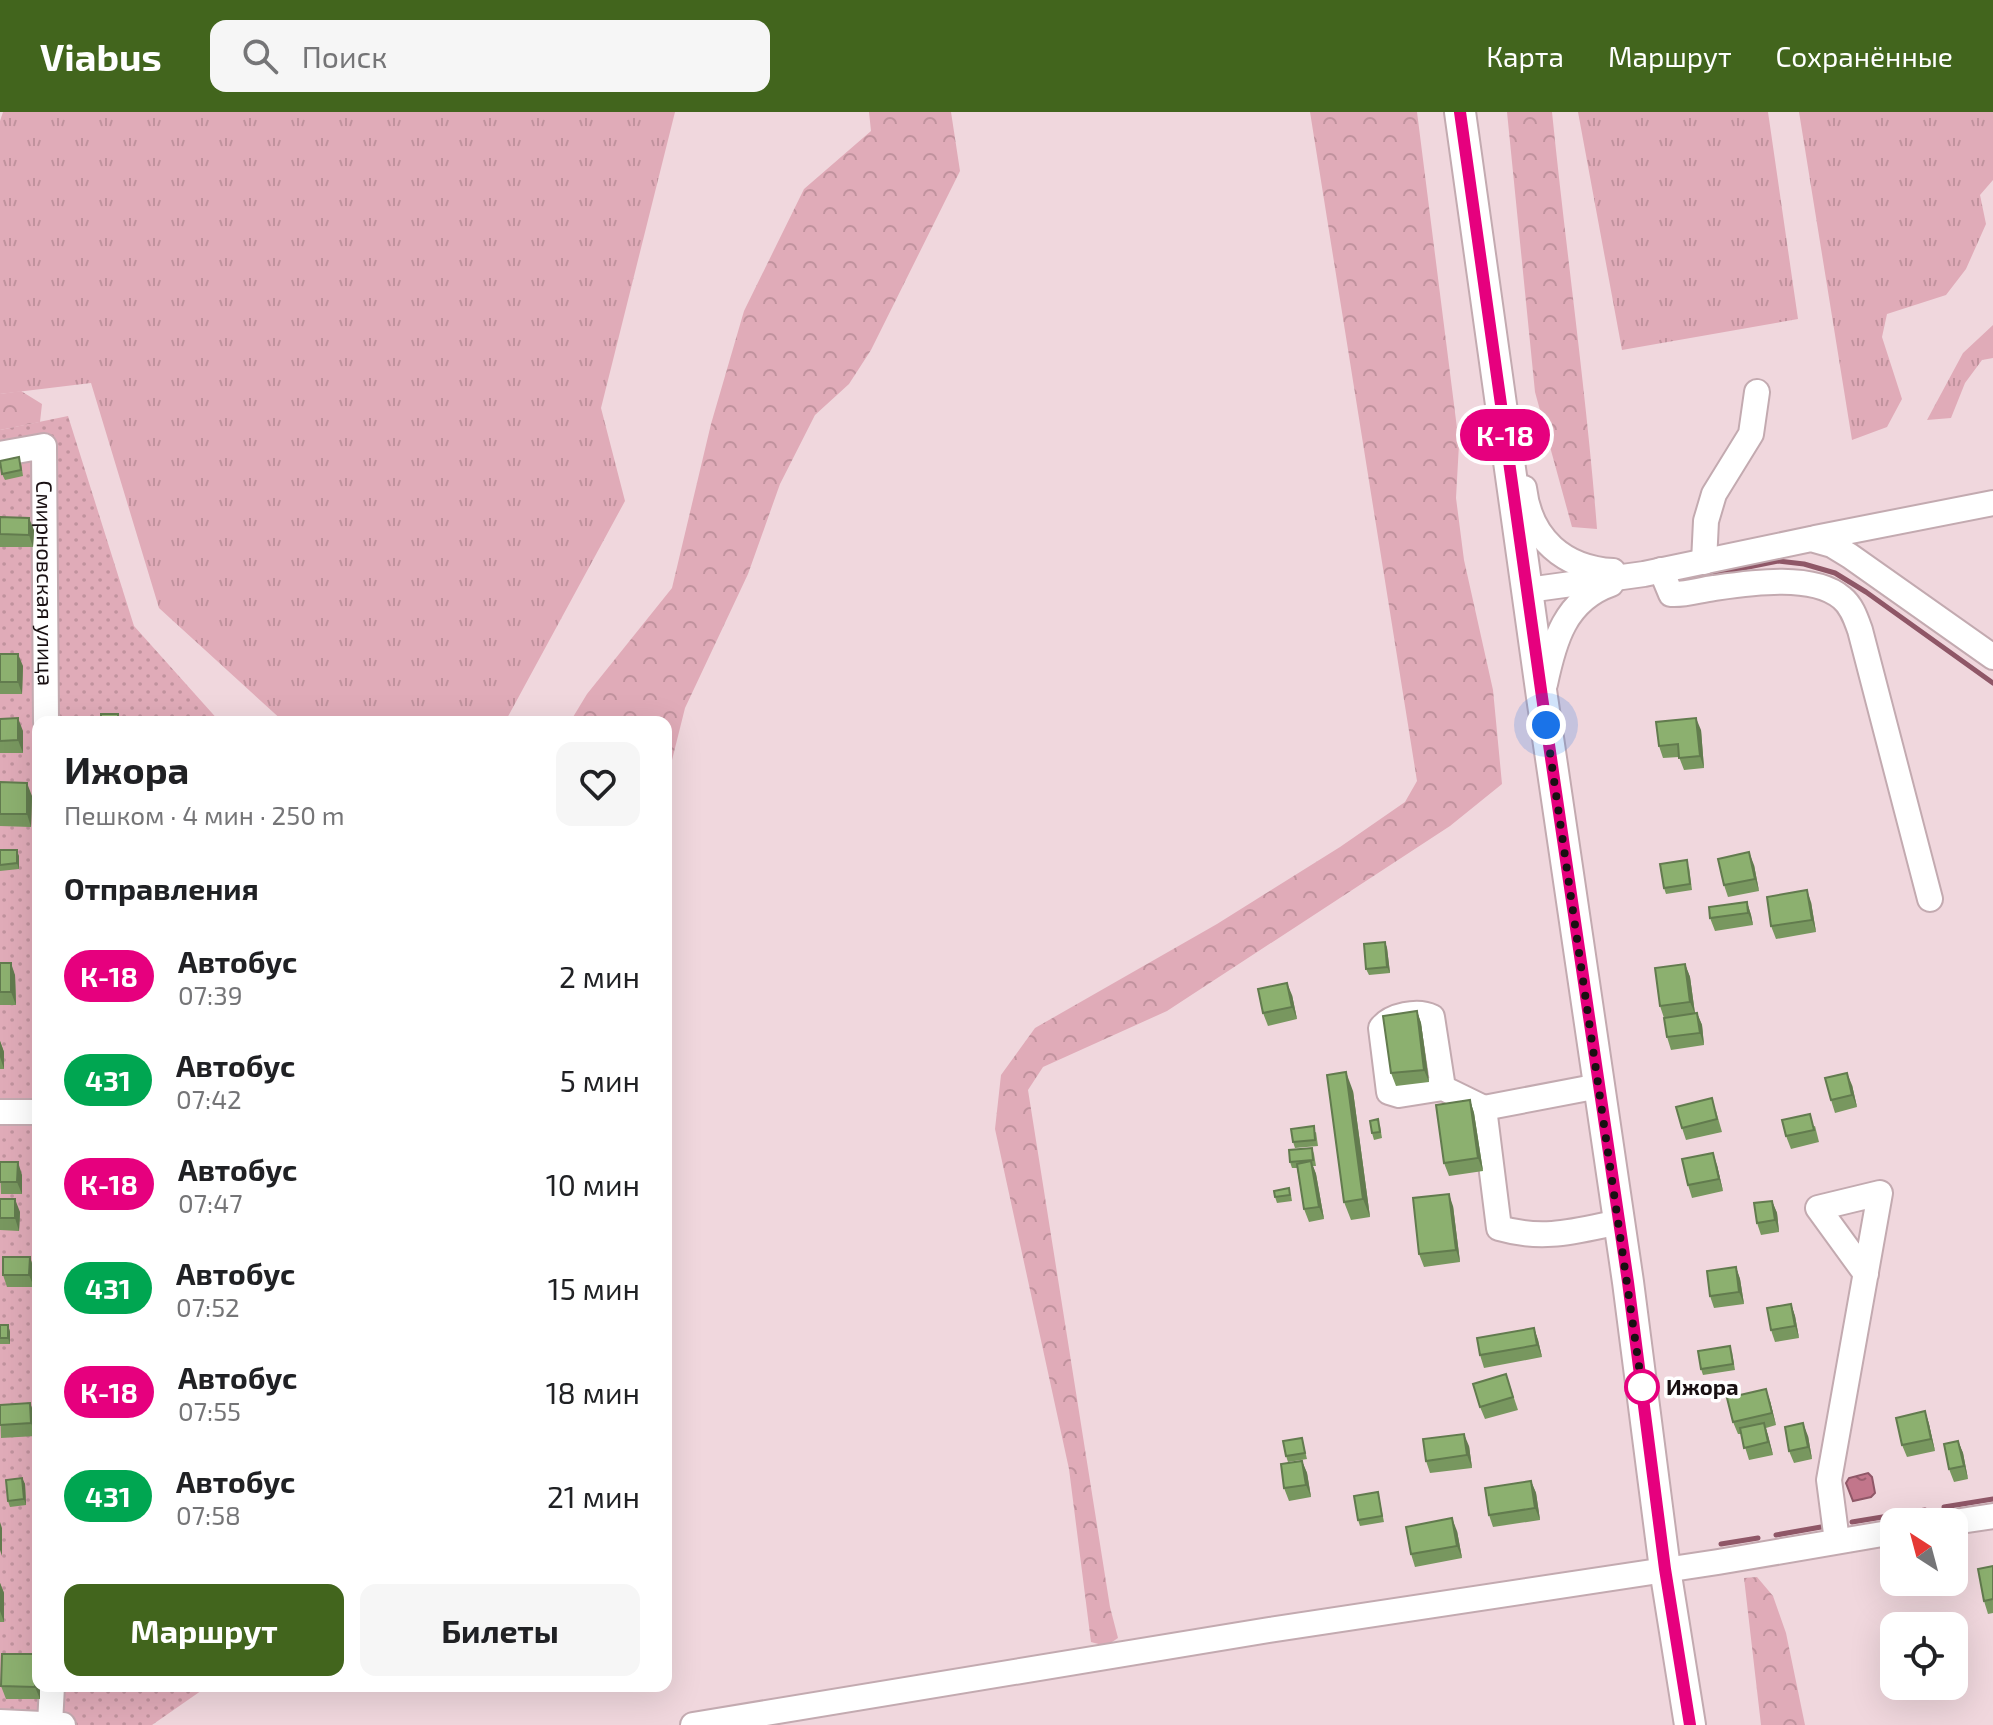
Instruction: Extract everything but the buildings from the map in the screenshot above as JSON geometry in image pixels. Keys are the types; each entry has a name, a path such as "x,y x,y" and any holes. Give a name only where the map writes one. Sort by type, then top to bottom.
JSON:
{"main road":[{"path":"1460,112 1619,1222 1665,1569 1690,1725"}],"street":[{"path":"1493,344 1512,403 1526,508 1549,545 1567,560 1591,570 1652,572 1671,594 1800,581 1842,597 1853,611 1860,630 1930,899"},
{"path":"1704,562 1706,521 1714,494 1751,434 1757,392"},
{"name":"Смирновская улица","path":"0,454 44,446 46,716"},
{"path":"1528,590 1652,572 1993,503"},
{"path":"1811,539 1832,545 1850,556 1993,657"},
{"path":"1542,697 1551,654 1569,613 1583,598 1602,587 1652,572"},
{"path":"1443,1088 1484,1108 1599,1086"},
{"path":"1484,1108 1499,1228 1523,1235 1555,1236 1619,1222"},
{"path":"0,1112 32,1112"},
{"path":"1837,1541 1829,1480 1866,1274"},
{"path":"1968,1520 1993,1516"},
{"path":"693,1725 1880,1534"},
{"path":"0,1722 56,1724 53,1692"}],"green space":[{"path":"3,112 675,112 601,408 625,501 508,716 277,716 159,608 91,383 0,394 0,121"},
{"path":"869,112 951,112 960,171 871,350 849,384 815,415 780,484 748,574 685,708 672,760 672,716 574,716 587,694 672,588 711,424 744,311 804,189 871,131"},
{"path":"1310,112 1417,112 1459,444 1456,498 1464,560 1493,690 1502,784 1450,826 1167,1011 1043,1067 1028,1090 1110,1607 1118,1638 1106,1646 1091,1642 1069,1469 995,1129 1001,1075 1035,1028 1217,924 1340,847 1405,802 1417,781"},
{"path":"1507,112 1552,112 1597,529 1572,527 1535,392"},
{"path":"1578,112 1768,112 1798,319 1622,350"},
{"path":"1799,112 1993,112 1993,180 1980,195 1986,224 1966,269 1946,295 1887,314 1882,337 1902,399 1887,427 1852,440"},
{"path":"1993,325 1993,358 1982,360 1965,383 1951,418 1927,420 1963,353"},
{"path":"21,391 42,404 40,422 0,430 0,394"},
{"path":"68,416 134,626 215,716 32,716 32,1692 199,1692 152,1725 0,1725 0,430"},
{"path":"1757,1577 1773,1596 1786,1633 1805,1725 1761,1725 1744,1578"}],"water":[{"path":"1868,1473 1872,1477 1875,1493 1853,1501 1846,1483 1849,1478"}],"waterway":[{"path":"1684,580 1778,561 1804,564 1835,573 1993,683"},
{"path":"1944,1507 1993,1499"},
{"path":"1852,1522 1880,1517"},
{"path":"1776,1535 1821,1527"},
{"path":"1721,1544 1758,1538"}],"bus line":[{"name":"К-18","path":"1460,112 1628,1282 1665,1569 1690,1725"}],"place":[{"name":"Ижора","path":"1642,1387"}],"route":[{"path":"1546,725 1642,1387"}]}
